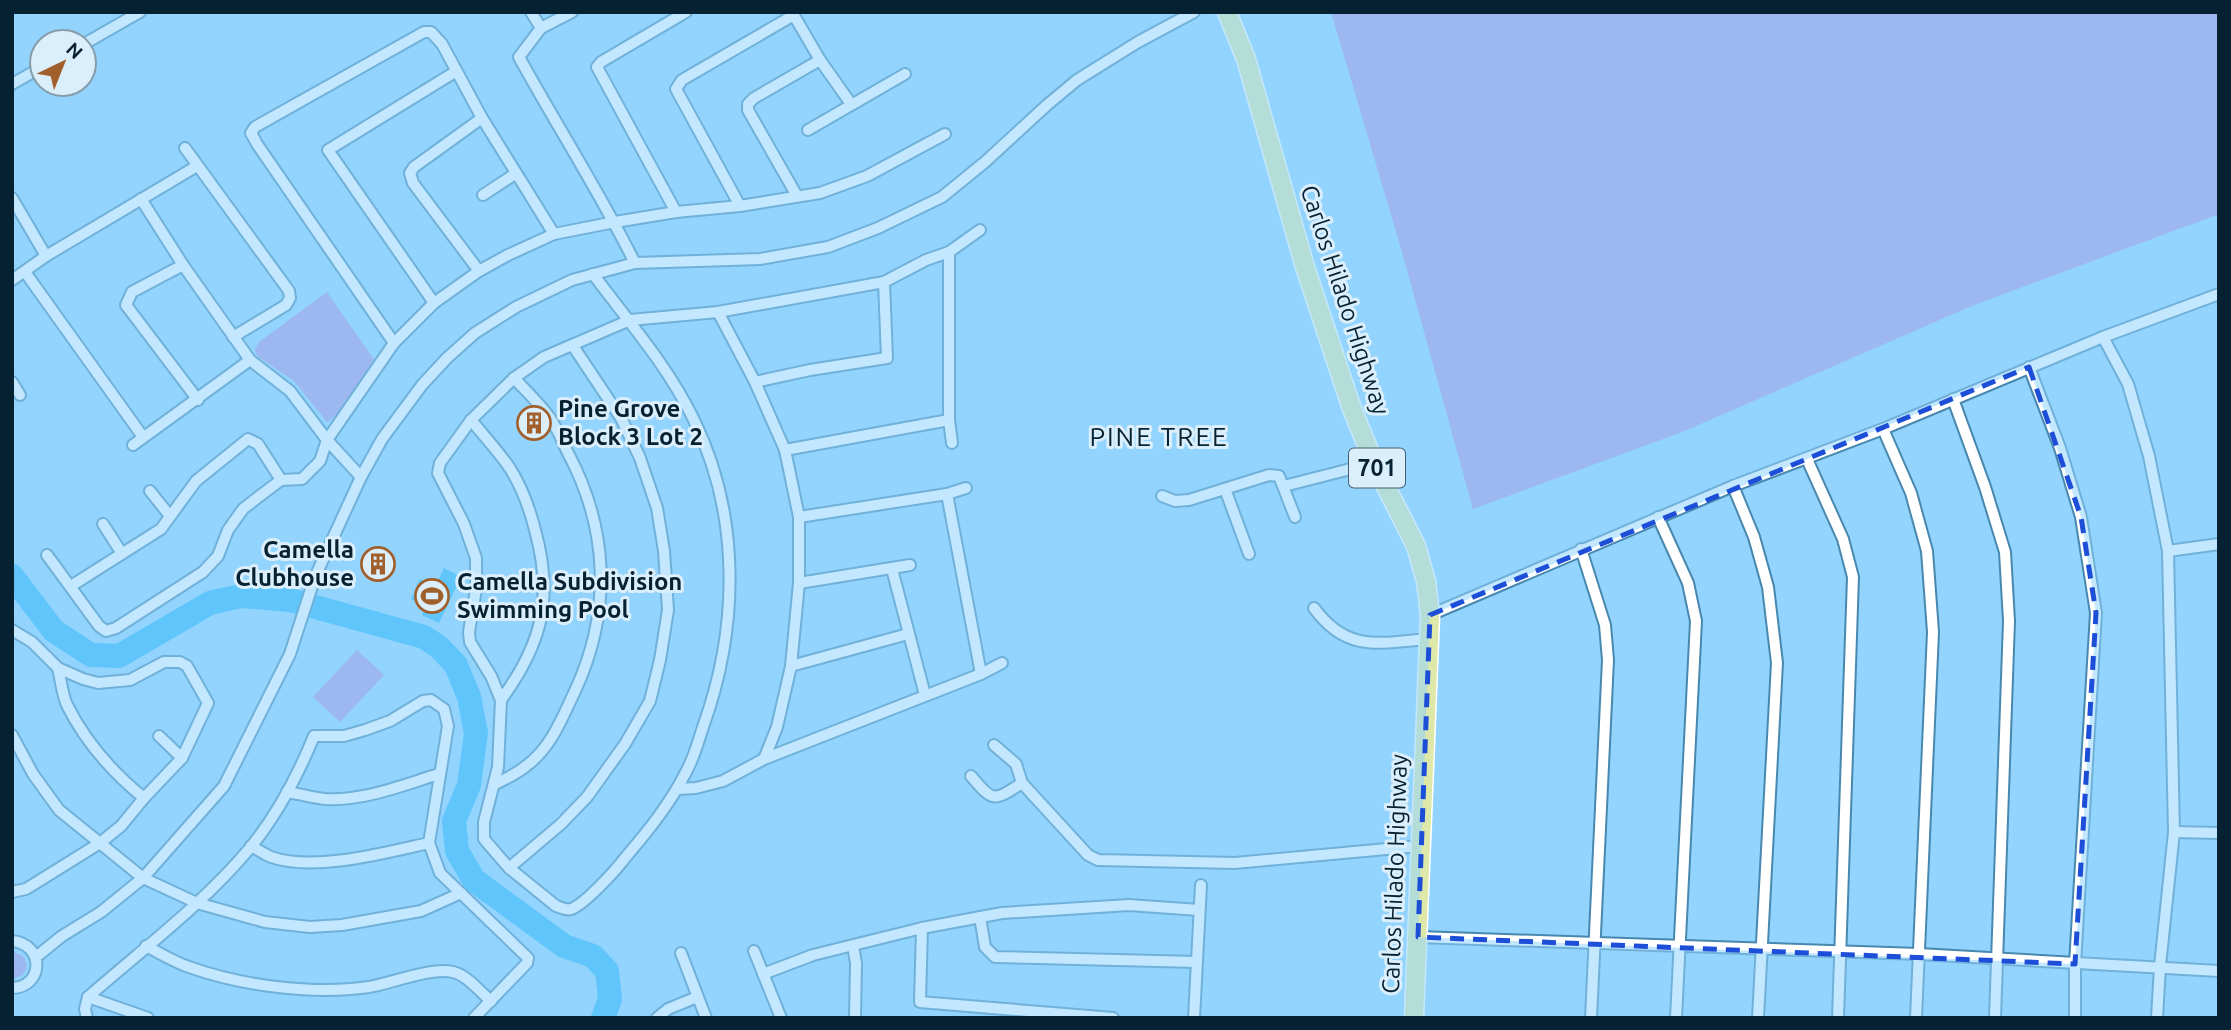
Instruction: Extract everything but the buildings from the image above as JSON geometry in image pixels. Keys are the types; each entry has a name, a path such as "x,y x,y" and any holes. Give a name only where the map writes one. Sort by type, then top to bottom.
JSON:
{"main road":[{"name":"Carlos Hilado Highway","path":"1227,12 1246,59 1305,267 1351,406 1374,463 1416,547 1426,581 1430,615 1414,1018"}],"street":[{"path":"98,36 140,12"},
{"path":"531,12 541,28"},
{"path":"572,12 541,28 519,57 564,140 615,222 635,263"},
{"path":"676,212 597,67 601,62 686,12"},
{"path":"36,957 144,878 224,786 290,654 309,593 361,477 382,439 403,408 447,358 475,333 516,307 572,280 635,263 760,259 828,247 878,228 942,197 1077,80 1138,42 1194,12"},
{"path":"740,206 676,89 682,80 793,14 820,60 851,104"},
{"path":"394,343 284,186 251,134 255,127 425,32 431,32 439,40 515,174 554,234"},
{"path":"797,196 748,110 748,104 820,60"},
{"path":"434,303 328,150 455,72"},
{"path":"808,130 905,74"},
{"path":"12,84 28,75"},
{"path":"479,271 413,183 410,173 414,167 482,118"},
{"path":"47,555 99,626 106,631 116,628 203,572 218,556 228,530 243,509 281,480 302,480 320,461 327,440 394,343 434,303 479,271 554,234 676,212 740,206 820,192 867,176 945,134"},
{"path":"186,148 289,291 290,298 286,306 233,337"},
{"path":"12,280 46,256 197,166"},
{"path":"483,195 515,174"},
{"path":"12,198 46,256"},
{"path":"141,200 250,360 290,391 327,440 361,477"},
{"path":"593,274 630,320 679,391 707,450 724,514 730,594 716,692 688,769 656,820 622,863 572,909 556,905 509,868 484,839 484,822 499,756 501,700 471,642 469,632 476,589 476,558 464,524 438,473 440,463 471,420 514,379 544,357 630,320 718,312 884,282 926,260 950,253 980,230"},
{"path":"950,253 949,420 952,443"},
{"path":"183,265 132,292 126,305 198,400"},
{"path":"25,272 143,437"},
{"path":"755,382 887,358 884,282"},
{"path":"1430,615 1733,486 1883,429 2103,337 2219,294"},
{"path":"718,312 755,382 785,450 799,517 799,583 791,666 777,727 764,759"},
{"path":"2103,337 2128,384 2149,456 2168,551 2174,832 2157,1018"},
{"path":"509,868 561,824 587,797 625,744 650,701 668,610 664,551 657,508 640,458 621,418 573,346"},
{"path":"133,445 250,360"},
{"path":"2029,367 2060,448 2081,517 2096,613 2075,964 2075,1018"},
{"path":"494,785 525,767 543,751 561,722 589,661 598,624 602,581 596,526 578,471 550,418 514,379"},
{"path":"12,383 20,395"},
{"path":"1953,399 2005,552 2009,621 1995,1018"},
{"path":"471,420 512,471 531,514 543,556 545,589 541,627 529,659 501,700"},
{"path":"785,450 949,420"},
{"path":"1883,429 1911,493 1927,551 1934,632 1916,1018"},
{"path":"71,586 161,529 196,481 248,439 258,444 281,480"},
{"path":"1807,459 1843,539 1853,578 1838,1018"},
{"path":"1283,486 1374,463"},
{"path":"1162,496 1175,501 1189,500 1269,475 1279,476 1295,517"},
{"path":"1733,486 1754,537 1768,587 1777,663 1758,1018"},
{"path":"799,517 947,494 966,488"},
{"path":"1225,489 1249,554"},
{"path":"150,491 170,516"},
{"path":"947,494 981,674"},
{"path":"1658,517 1688,583 1696,621 1676,1018"},
{"path":"103,524 121,552"},
{"path":"2168,551 2219,544"},
{"path":"1581,549 1605,625 1608,660 1591,1018"},
{"path":"799,583 910,565"},
{"path":"892,569 925,695"},
{"path":"1314,608 1336,633 1353,641 1429,639"},
{"path":"12,630 32,642 58,668 98,683 130,680 164,662 174,661 187,666 208,703 182,758 121,826 100,843 26,889 12,892"},
{"path":"791,666 908,634"},
{"path":"677,789 696,788 723,781 764,759 981,674 1002,663"},
{"path":"58,668 66,704 98,754 144,798"},
{"path":"88,1018 85,1009 88,997 197,903 251,846 287,792 314,736 344,736 365,730 390,722 423,701 430,700 444,709 448,726 429,844 440,873 528,958 527,963 474,1018"},
{"path":"12,735 33,774 59,810 144,878 197,903 265,922 310,927 364,922 421,911 461,893"},
{"path":"159,736 182,758"},
{"path":"994,745 1016,764 1021,783 1088,855 1098,860 1235,863 1419,846"},
{"path":"287,792 323,799 345,799 384,791 439,774"},
{"path":"971,776 988,796 994,799 1021,783"},
{"path":"2174,832 2219,833"},
{"path":"251,846 270,857 310,862 336,861 429,844"},
{"path":"1194,1018 1201,885"},
{"path":"763,974 813,955 922,928 1002,913 1129,905 1199,910"},
{"path":"980,917 985,947 995,957 1197,962"},
{"path":"922,928 920,1002 1113,1018"},
{"path":"1418,937 1679,948 1919,954 2219,971"},
{"path":"12,941 27,946 36,957 37,965 32,980 12,988"},
{"path":"146,946 188,967 234,981 307,989 368,987 450,971 459,974 491,1001"},
{"path":"853,946 856,963 855,1018"},
{"path":"754,951 781,1018"},
{"path":"681,953 706,1018"},
{"path":"88,997 148,1018"},
{"path":"657,1018 668,1009 697,997"}],"highlighted area":[{"path":"2029,367 2081,517 2096,613 2075,964 1418,937 1430,615"}],"shaded area":[{"path":"1331,12 2219,12 2219,214 1974,305 1682,432 1473,509 1402,252"},
{"path":"327,292 377,364 345,405 327,422 294,381 257,356 255,349 259,342"},
{"path":"357,650 384,675 340,722 313,697"},
{"path":"12,951 24,957 27,966 23,975 12,979"}],"water":[{"name":"Camella Subdivision Swimming Pool","path":"444,568 461,577 439,623 422,615 426,606 411,599 420,579 428,583 425,590 432,593"}],"waterway":[{"path":"12,576 54,631 91,655 119,656 210,603 241,596 290,600 424,637 439,647 456,665 469,697 476,733 469,785 454,821 457,851 474,880 564,946 593,956 607,971 610,999 603,1018"}],"place":[{"name":"Pine Grove Block 3 Lot 2","path":"534,423"},
{"name":"Camella Clubhouse","path":"378,564"},
{"name":"Camella Subdivision Swimming Pool","path":"432,596"}],"district":[{"name":"PINE TREE","path":"1159,437"}]}
